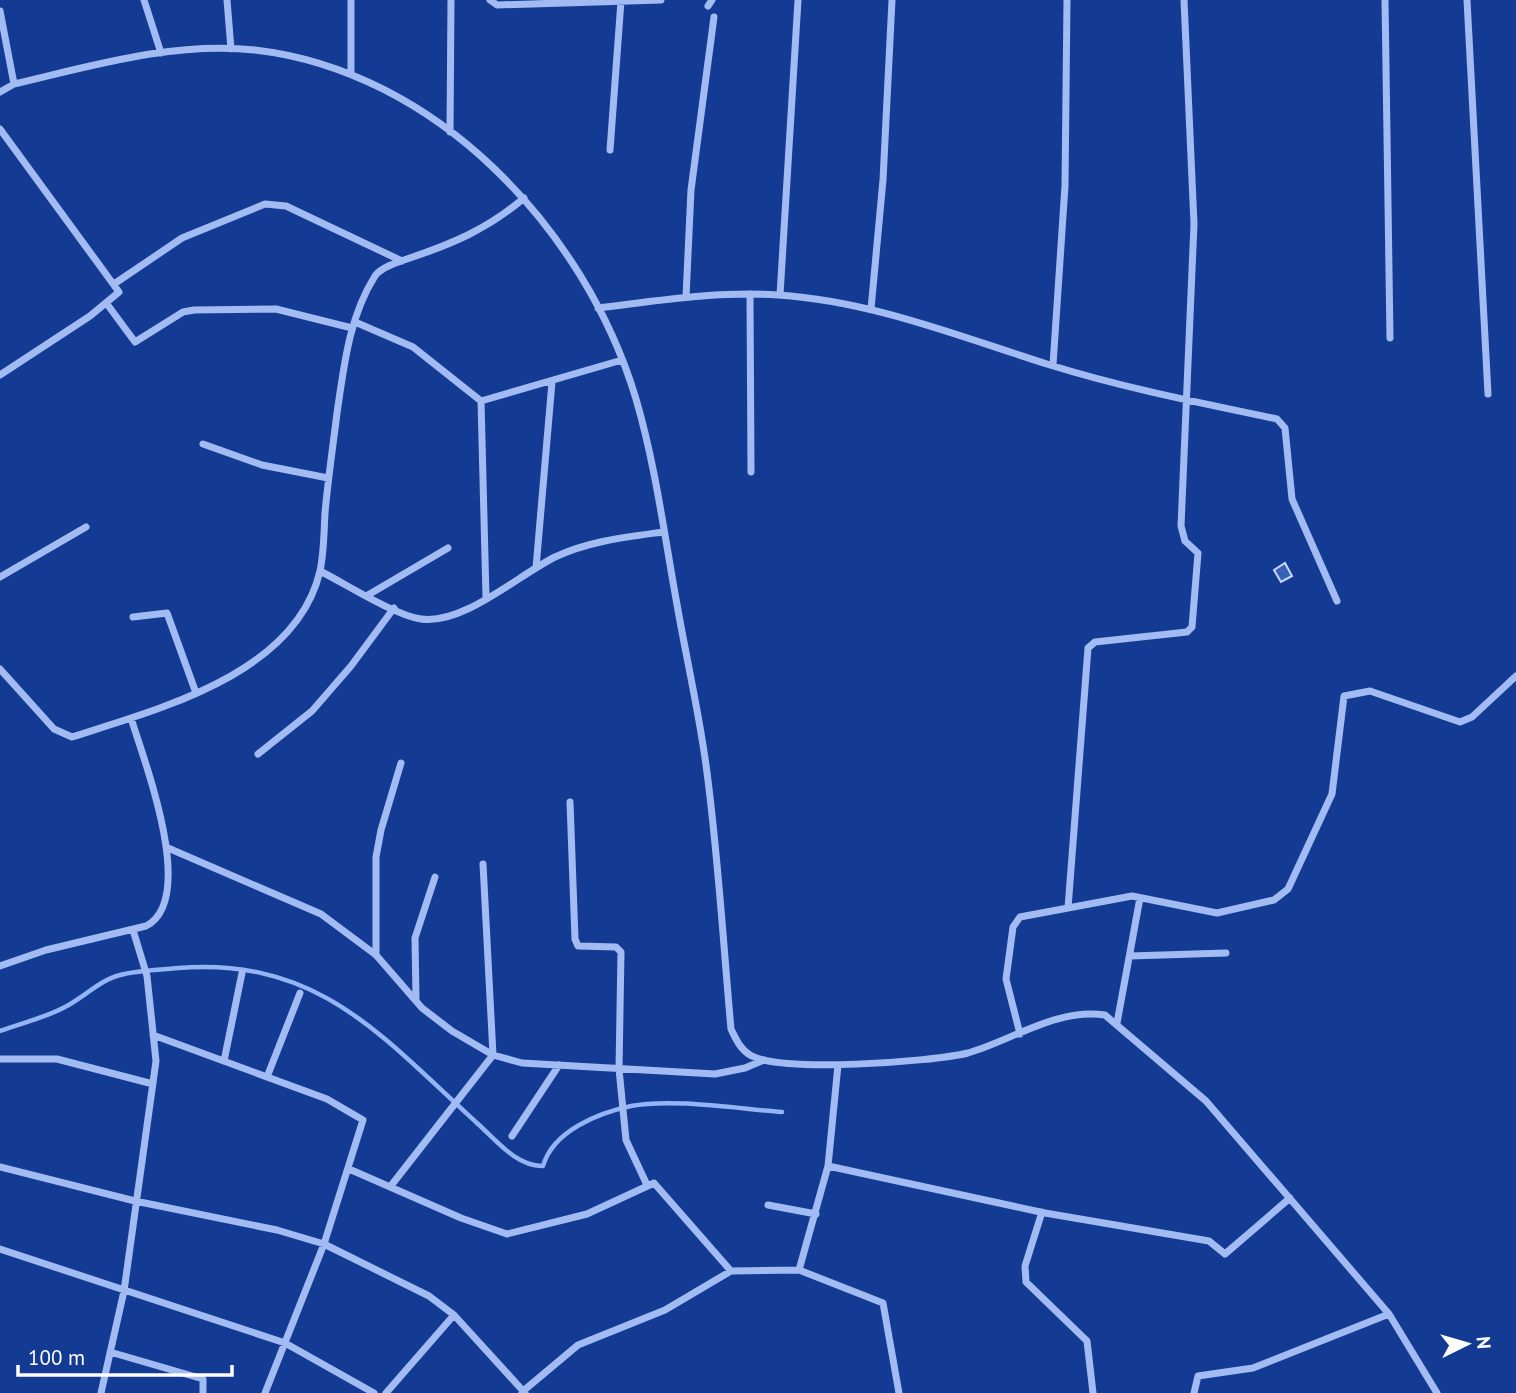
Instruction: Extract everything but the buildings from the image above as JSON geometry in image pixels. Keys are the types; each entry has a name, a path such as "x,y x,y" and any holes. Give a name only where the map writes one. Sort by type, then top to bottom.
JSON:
{"street":[{"path":"144,0 161,53"},
{"path":"227,0 231,49"},
{"path":"351,0 351,72"},
{"path":"450,132 451,0"},
{"path":"490,0 497,5 661,0"},
{"path":"780,295 798,0"},
{"path":"871,309 883,180 892,0"},
{"path":"1053,365 1065,186 1067,0"},
{"path":"1068,908 1088,648 1095,642 1187,632 1192,629 1198,553 1185,541 1181,526 1195,223 1184,0"},
{"path":"1385,0 1390,338"},
{"path":"1467,0 1488,394"},
{"path":"610,150 621,1"},
{"path":"0,11 14,84"},
{"path":"686,297 690,200 714,16"},
{"path":"0,92 14,84 161,53 231,49 321,62 351,72 412,106 450,132 524,198 563,248 598,308 622,360 636,399 706,764 731,1029 738,1043 749,1055 764,1060 838,1065 945,1058 1064,1017 1086,1012 1105,1015 1118,1023 1206,1101 1389,1314 1437,1393"},
{"path":"0,130 118,292 107,304 0,375"},
{"path":"0,669 63,736 72,737 196,693 243,669 284,636 308,603 320,571 328,478 346,345 375,276 402,261 478,232 524,198"},
{"path":"114,284 181,238 265,204 286,206 402,261"},
{"path":"750,294 751,472"},
{"path":"598,308 686,297 750,294 780,295 871,309 1053,365 1187,400 1277,419 1283,424 1292,499 1337,601"},
{"path":"107,304 135,342 183,312 194,310 276,309 353,325 413,347 481,401"},
{"path":"481,401 622,360"},
{"path":"536,568 552,382"},
{"path":"481,401 486,597"},
{"path":"203,444 262,465 328,478"},
{"path":"0,577 86,527"},
{"path":"320,571 412,617 433,620 454,616 536,568 586,545 663,532"},
{"path":"368,595 448,548"},
{"path":"258,754 312,711 351,666 394,608"},
{"path":"133,617 167,613 196,693"},
{"path":"1020,1034 1006,979 1013,927 1020,917 1116,897 1140,898 1213,913 1280,898 1288,889 1331,798 1344,696 1370,691 1460,722 1472,717 1516,676"},
{"path":"0,966 46,950 133,930 154,922 161,912 166,894 168,848 131,718"},
{"path":"376,955 376,857 381,830 401,763"},
{"path":"570,802 575,939 580,946 616,947 622,957 619,1069 626,1140 647,1185"},
{"path":"168,848 321,914 376,955 416,1001 452,1031 493,1055 522,1063 715,1074 746,1068 764,1060"},
{"path":"390,1187 493,1055 483,864"},
{"path":"416,1001 415,938 435,877"},
{"path":"1118,1023 1140,898"},
{"path":"101,1393 124,1291 156,1061 146,972 133,930"},
{"path":"1130,956 1226,953"},
{"path":"224,1061 242,973"},
{"path":"267,1077 300,993"},
{"path":"153,1035 327,1099 360,1116 363,1127 324,1244 265,1393"},
{"path":"0,1059 57,1059 153,1084"},
{"path":"512,1136 559,1065"},
{"path":"799,1270 828,1166 838,1065"},
{"path":"828,1166 1042,1212 1209,1241 1225,1254 1290,1198"},
{"path":"0,1167 324,1244 429,1296 454,1315 524,1392 578,1345 665,1310 732,1271 799,1270 883,1303 899,1393"},
{"path":"349,1170 461,1218 512,1234 587,1214 647,1185 657,1185 732,1271"},
{"path":"768,1205 816,1214"},
{"path":"1042,1212 1025,1266 1026,1282 1087,1341 1093,1393"},
{"path":"0,1250 285,1343 374,1393"},
{"path":"1194,1393 1198,1376 1253,1368 1389,1314"},
{"path":"386,1393 454,1315"},
{"path":"110,1352 203,1379 202,1393"}],"waterway":[{"path":"0,1031 57,1011 120,975 178,968 228,968 271,976 310,990 345,1009 411,1061 508,1151 533,1165 543,1166 556,1143 578,1126 605,1113 631,1106 666,1103 782,1112"}]}
